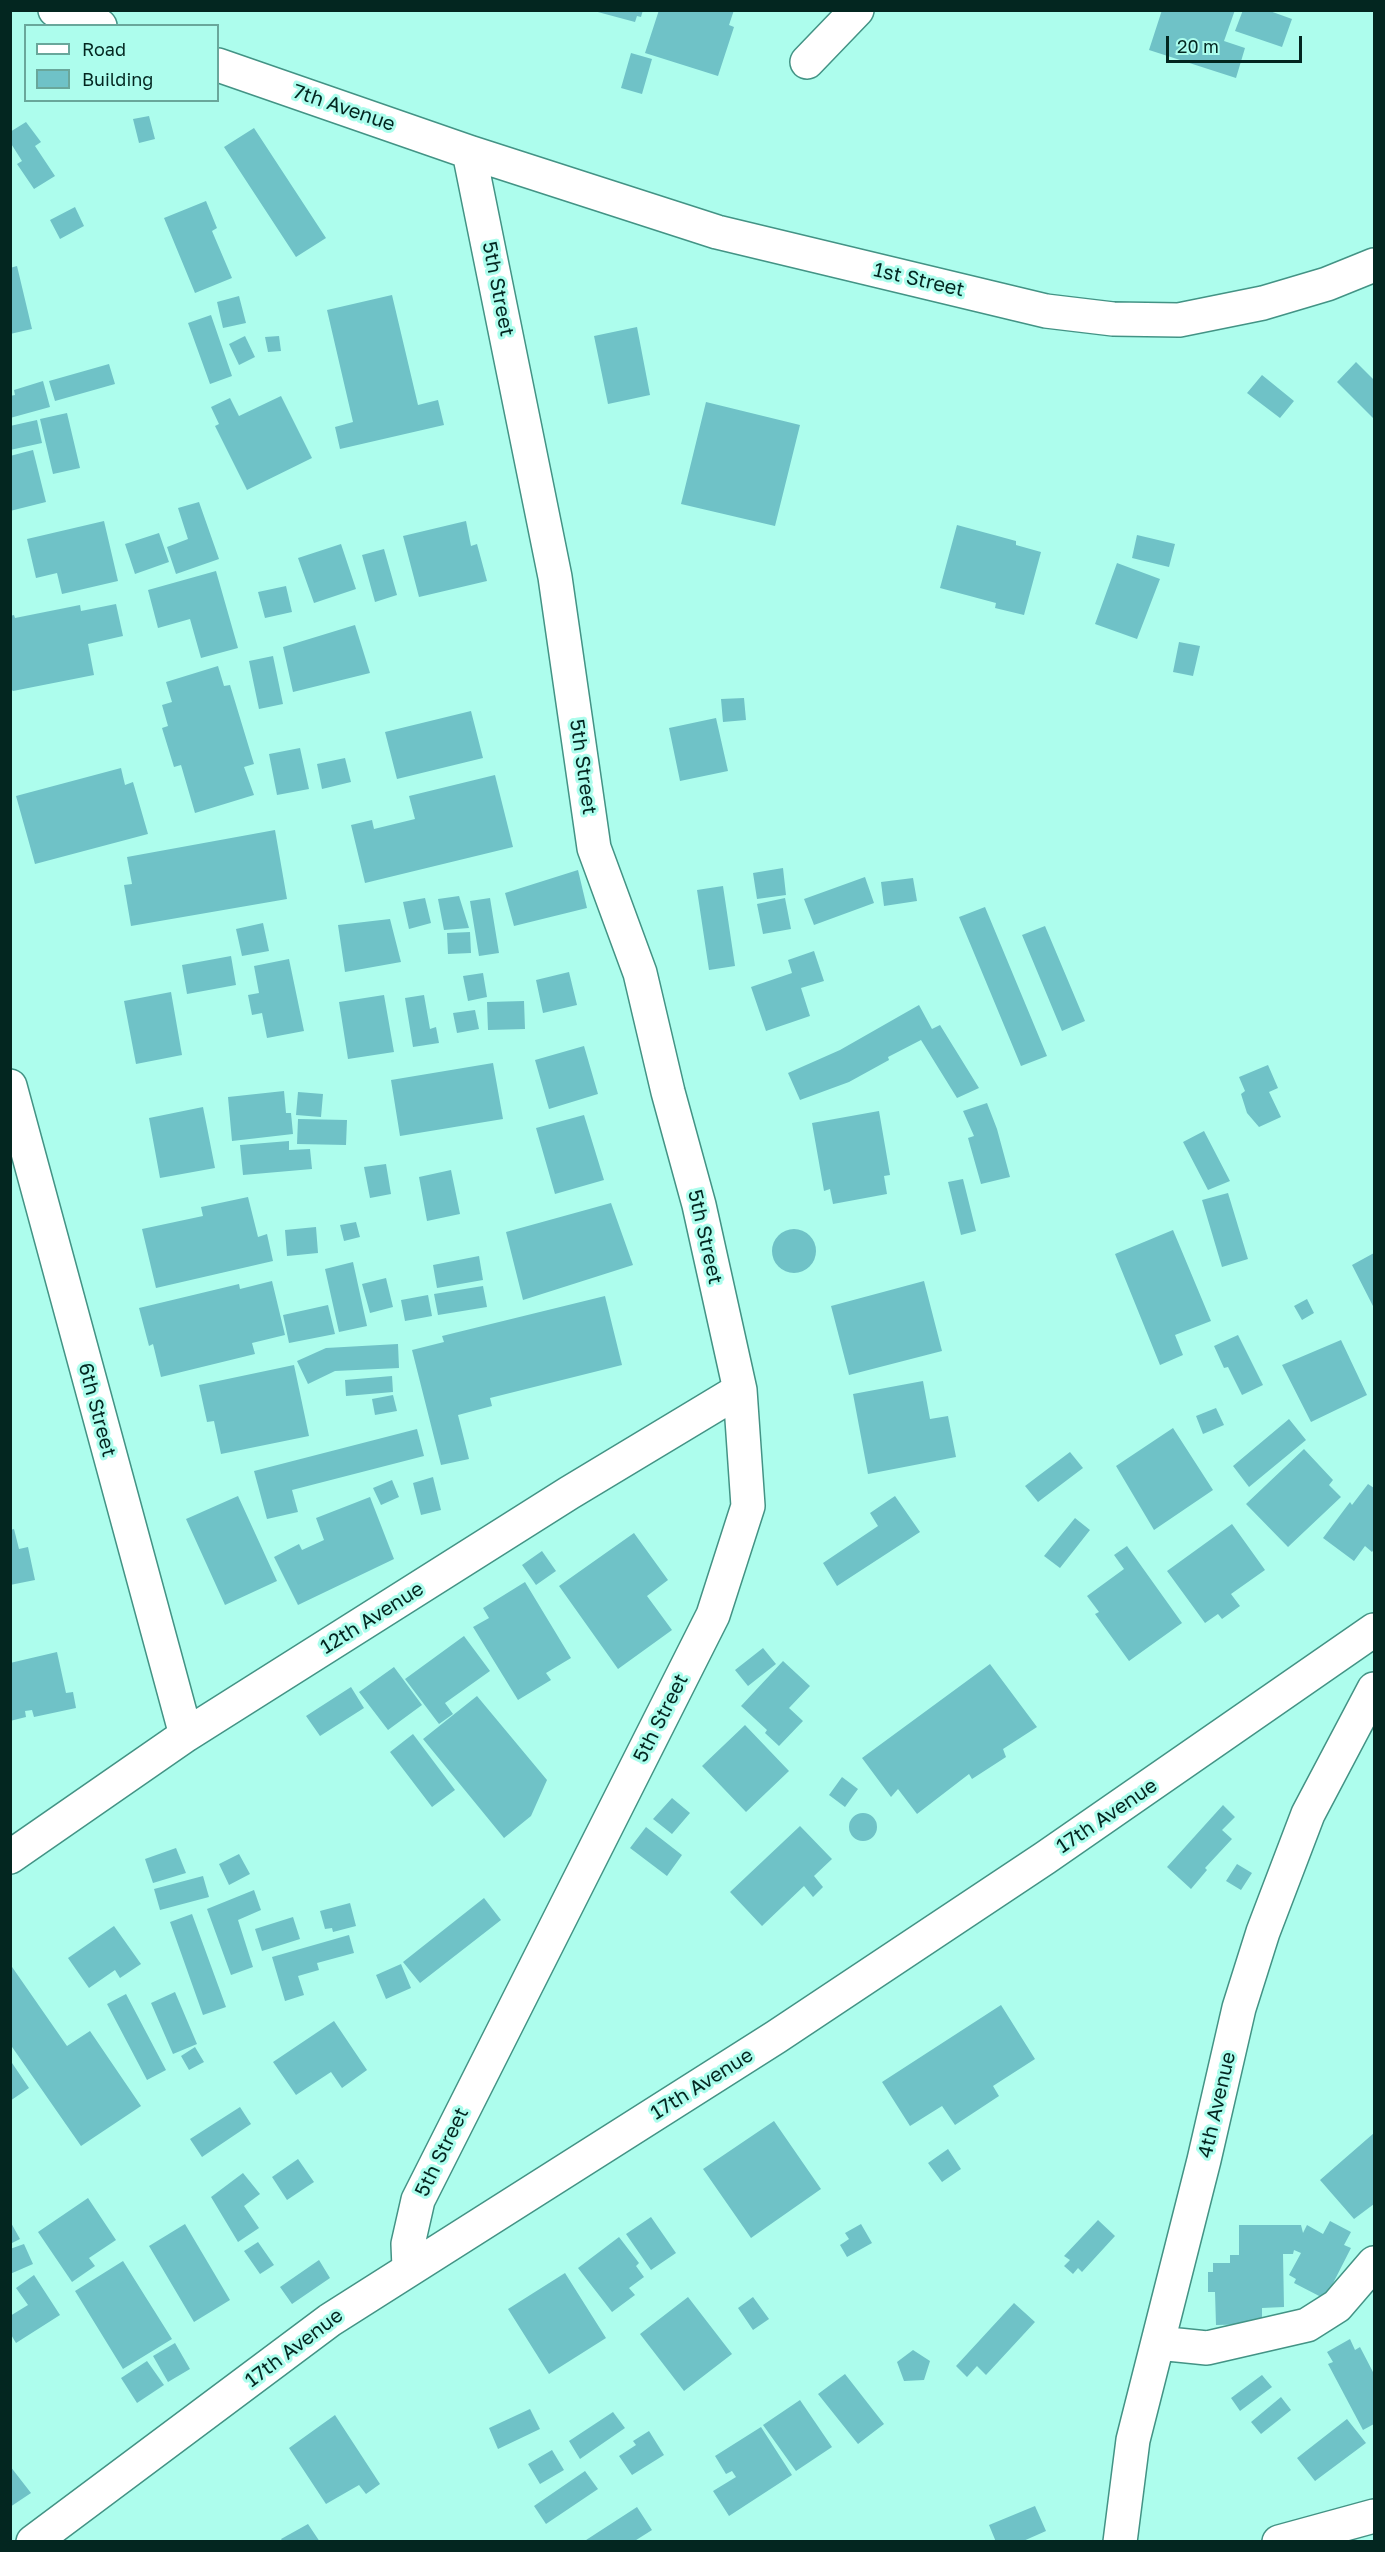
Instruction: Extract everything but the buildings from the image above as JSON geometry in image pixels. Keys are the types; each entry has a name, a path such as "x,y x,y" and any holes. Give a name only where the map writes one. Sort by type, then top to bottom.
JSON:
{"street":[{"path":"55,10 94,24"},
{"path":"807,62 857,10"},
{"name":"7th Avenue","path":"219,65 470,152"},
{"name":"1st Street","path":"470,152 717,232 1057,312 1113,319 1179,320 1263,303 1327,284 1374,265"},
{"name":"5th Street","path":"409,2268 408,2244 418,2200 712,1615 748,1506 740,1390 699,1205 668,1092 640,972 594,848 555,577 470,152"},
{"name":"6th Street","path":"10,1086 186,1735"},
{"name":"12th Avenue","path":"10,1857 186,1735 559,1500 740,1390"},
{"name":"17th Avenue","path":"33,2541 330,2320 776,2037 1055,1852 1374,1630"},
{"name":"4th Avenue","path":"1120,2541 1133,2440 1204,2160 1239,2008 1263,1932 1308,1814 1374,1689"},
{"path":"1158,2343 1207,2348 1307,2325 1337,2306 1374,2263"},
{"path":"1279,2541 1374,2516"}]}
